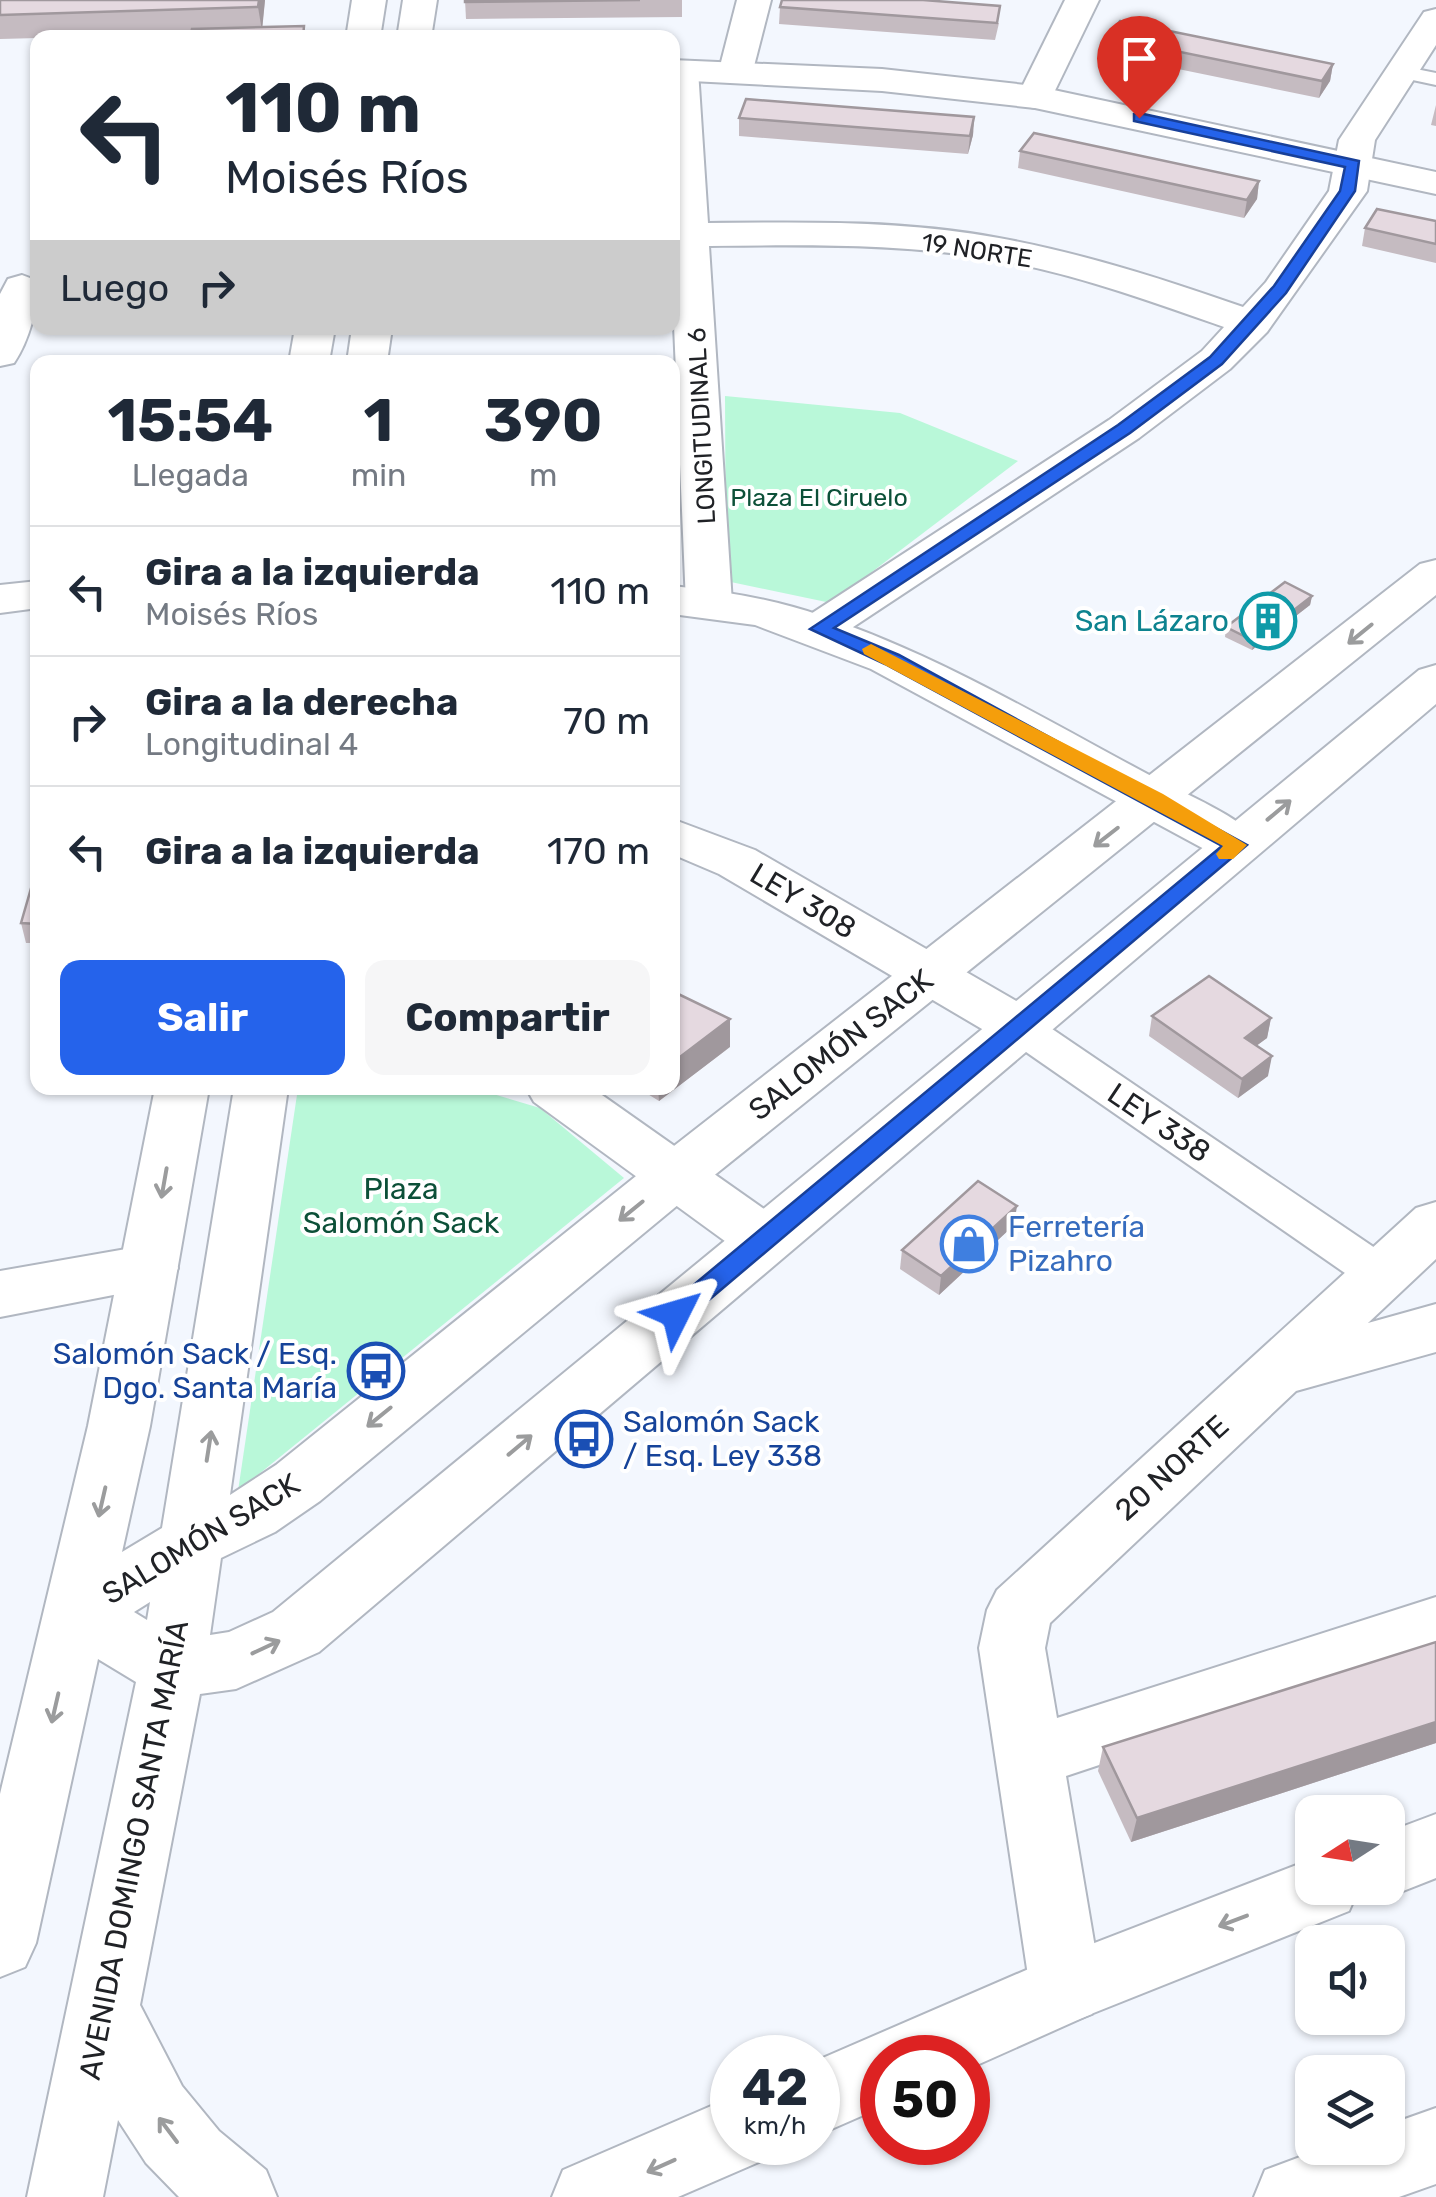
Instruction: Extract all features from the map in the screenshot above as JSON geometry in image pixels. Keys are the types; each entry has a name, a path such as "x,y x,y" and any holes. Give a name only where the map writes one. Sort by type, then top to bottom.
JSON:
{"main road":[{"path":"364,30 369,0"},
{"path":"415,30 420,0"},
{"path":"736,70 754,0"},
{"path":"1035,97 1082,0"},
{"path":"819,629 1173,396 1253,324 1348,191 1357,140 1419,76 1436,20"},
{"path":"680,70 882,80 1035,97 1436,183"},
{"name":"LONGITUDINAL 6","path":"680,103 692,235 691,602"},
{"name":"19 NORTE","path":"692,235 831,233 962,244 1118,276 1253,324"},
{"path":"0,354 20,287"},
{"name":"SALOMÓN SACK","path":"172,1669 78,1613 298,1483 676,1175 1436,573"},
{"path":"0,598 30,595"},
{"path":"691,602 746,608 819,629 892,660 1156,798 1237,845"},
{"path":"172,1669 236,1660 296,1632 1436,680"},
{"name":"LEY 308","path":"680,838 737,862 929,976"},
{"name":"LEY 338","path":"929,976 1018,1026"},
{"path":"0,1943 120,1426 181,1095"},
{"name":"AVENIDA DOMINGO SANTA MARÍA","path":"65,2197 172,1669 260,1095"},
{"path":"563,1095 764,1240"},
{"name":"20 NORTE","path":"1066,1989 1012,1648 1020,1610 1384,1277 1436,1224"},
{"path":"0,1294 149,1268"},
{"path":"1278,1371 1436,1328"},
{"path":"1029,1758 1436,1625"},
{"path":"1405,1858 1436,1846"},
{"path":"962,2035 1066,1989 1295,1899"},
{"path":"104,2005 122,2055 147,2103 181,2147 238,2197"},
{"path":"590,2197 710,2145"},
{"path":"1292,2197 1436,2146"}],"street":[{"name":"LEY 338","path":"1018,1026 1384,1277"}],"green space":[{"name":"Plaza El Ciruelo","path":"725,396 900,413 1018,461 831,603 726,581"},
{"name":"Plaza Salomón Sack","path":"297,1095 496,1095 540,1108 624,1178 238,1491"}],"building":[{"path":"0,0 259,0 258,7 0,15"},
{"path":"465,0 640,0 465,2"},
{"path":"782,0 923,0 1000,6 997,23 780,7"},
{"path":"1120,21 1333,64 1322,81 1107,37"},
{"path":"304,26 304,30 192,29"},
{"path":"746,99 974,117 970,136 739,118"},
{"path":"1034,133 1259,181 1247,200 1020,151"},
{"path":"1377,209 1436,221 1436,244 1365,228"},
{"name":"San Lázaro","path":"1285,582 1312,596 1254,641 1226,627"},
{"path":"30,892 30,924 21,923"},
{"path":"1209,976 1271,1018 1245,1038 1272,1056 1242,1079 1152,1016"},
{"path":"680,995 730,1019 680,1057"},
{"path":"978,1181 1017,1206 941,1276 902,1250"},
{"path":"1436,1642 1436,1722 1137,1818 1103,1747"}],"slow traffic":[{"path":"871,649 1156,798 1237,845 1226,854"}],"place":[{"name":"San Lázaro","path":"1268,621"},
{"name":"Ferretería Pizahro","path":"969,1244"},
{"name":"Salomón Sack / Esq. Dgo. Santa María","path":"376,1371"},
{"name":"Salomón Sack / Esq. Ley 338","path":"584,1439"}],"route":[{"path":"676,1314 1237,845 1156,798 892,660 819,629 1173,396 1253,324 1348,191 1353,164 1139,118"}]}
